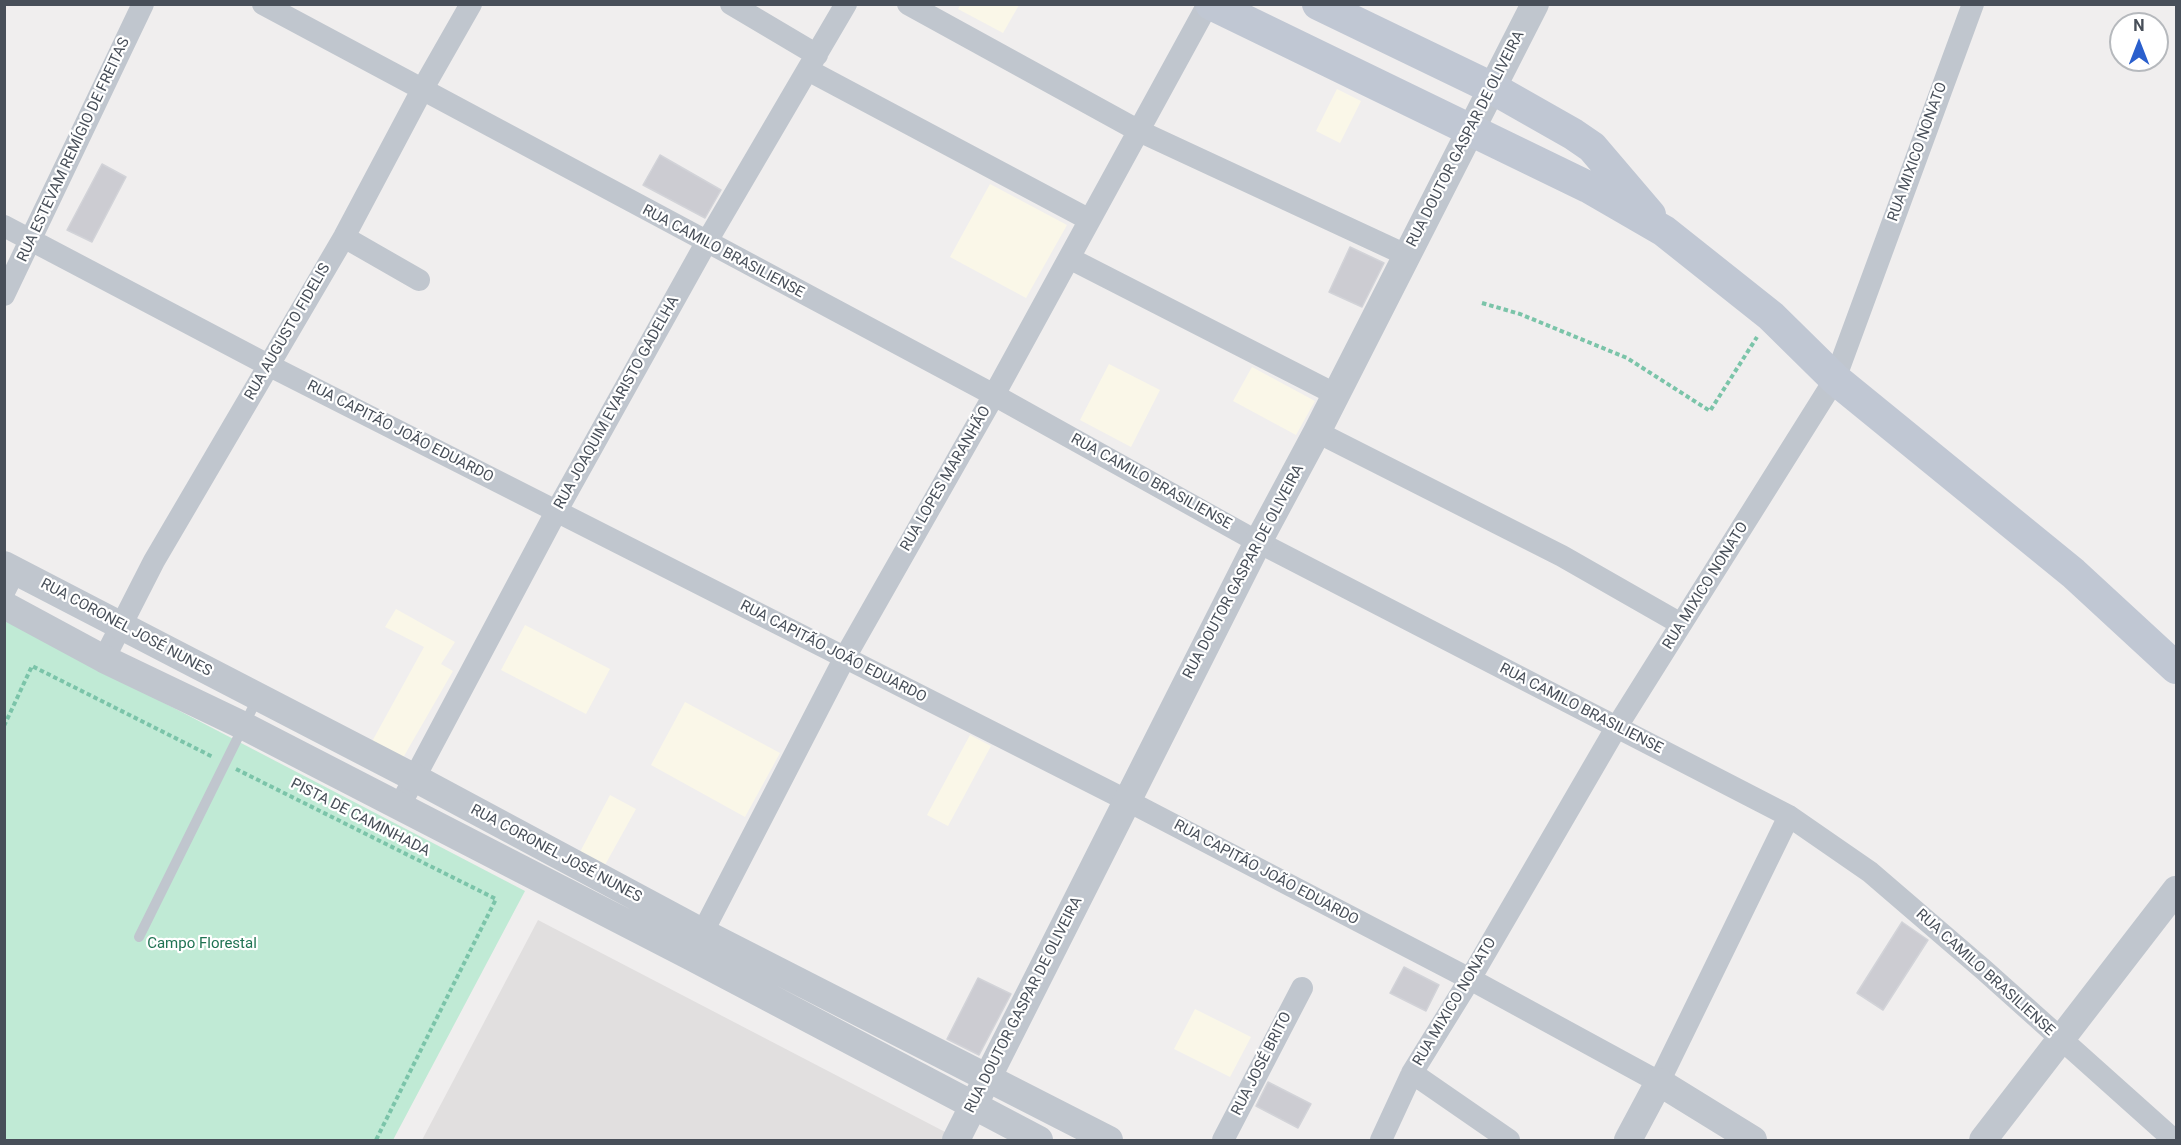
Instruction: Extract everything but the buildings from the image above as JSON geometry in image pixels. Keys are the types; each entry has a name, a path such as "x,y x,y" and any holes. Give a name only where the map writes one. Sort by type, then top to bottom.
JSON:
{"main road":[{"path":"1209,4 1472,129 1588,187 1664,231 1771,316 1835,379 2073,573 2176,668"},
{"path":"1318,4 1492,88 1549,119 1592,147 1664,231"}],"street":[{"name":"RUA ESTEVAM REMÍGIO DE FREITAS","path":"4,295 143,4"},
{"name":"RUA CAMILO BRASILIENSE","path":"263,4 706,243 994,395 1258,542 1789,816 1870,872 1984,970 2174,1140"},
{"name":"RUA AUGUSTO FIDELIS","path":"104,659 154,561 344,237 422,90 471,4"},
{"path":"731,4 812,62 1088,219"},
{"name":"RUA JOAQUIM EVARISTO GADELHA","path":"399,807 556,512 706,243 846,4"},
{"path":"908,4 1138,131 1406,255"},
{"name":"RUA LOPES MARANHÃO","path":"696,944 844,659 994,395 1088,219 1209,4"},
{"name":"RUA DOUTOR GASPAR DE OLIVEIRA","path":"956,1140 1126,800 1535,4"},
{"name":"RUA MIXICO NONATO","path":"1381,1140 1412,1073 1470,979 1616,728 1835,379 1973,4"},
{"name":"RUA CAPITÃO JOÃO EDUARDO","path":"4,226 268,365 1126,800 1470,979 1659,1082"},
{"path":"344,237 419,280"},
{"path":"1069,258 1335,394"},
{"path":"1317,432 1562,556 1681,624"},
{"name":"RUA CORONEL JOSÉ NUNES","path":"8,575 122,626 413,777 696,944"},
{"name":"RUA CORONEL JOSÉ NUNES","path":"4,605 104,659 244,726 399,807 696,944 980,1092 1109,1140"},
{"path":"1628,1140 1659,1082 1789,816"},
{"path":"1983,1140 2176,890"},
{"name":"RUA JOSÉ BRITO","path":"1223,1140 1302,988"},
{"path":"1412,1073 1509,1140"},
{"path":"1659,1082 1753,1140"},
{"name":"RUA CORONEL JOSÉ NUNES","path":"980,1092 1039,1140"}],"lane":[{"path":"139,937 259,697"}],"path":[{"path":"1482,303 1520,314 1627,358 1710,411 1771,316"},
{"name":"PISTA DE CAMINHADA","path":"4,726 32,666 496,899 376,1140"}],"shaded area":[{"path":"961,4 1019,5 1003,33 958,9"},
{"path":"1337,89 1361,101 1340,143 1316,131"},
{"path":"990,184 1067,225 1026,298 950,257"},
{"path":"1109,364 1160,390 1131,447 1080,420"},
{"path":"1252,367 1315,401 1296,435 1233,401"},
{"path":"396,609 455,642 441,664 453,671 400,763 369,747 424,647 385,627"},
{"path":"525,625 610,669 586,714 501,670"},
{"path":"685,702 780,753 745,817 651,765"},
{"path":"970,735 991,746 948,826 927,815"},
{"path":"610,795 636,809 605,865 580,852"},
{"path":"538,920 949,1134 946,1140 422,1140"},
{"path":"1195,1009 1251,1037 1230,1077 1174,1049"}],"green space":[{"name":"Campo Florestal","path":"7,621 525,891 393,1140 5,1140 4,626"}]}
